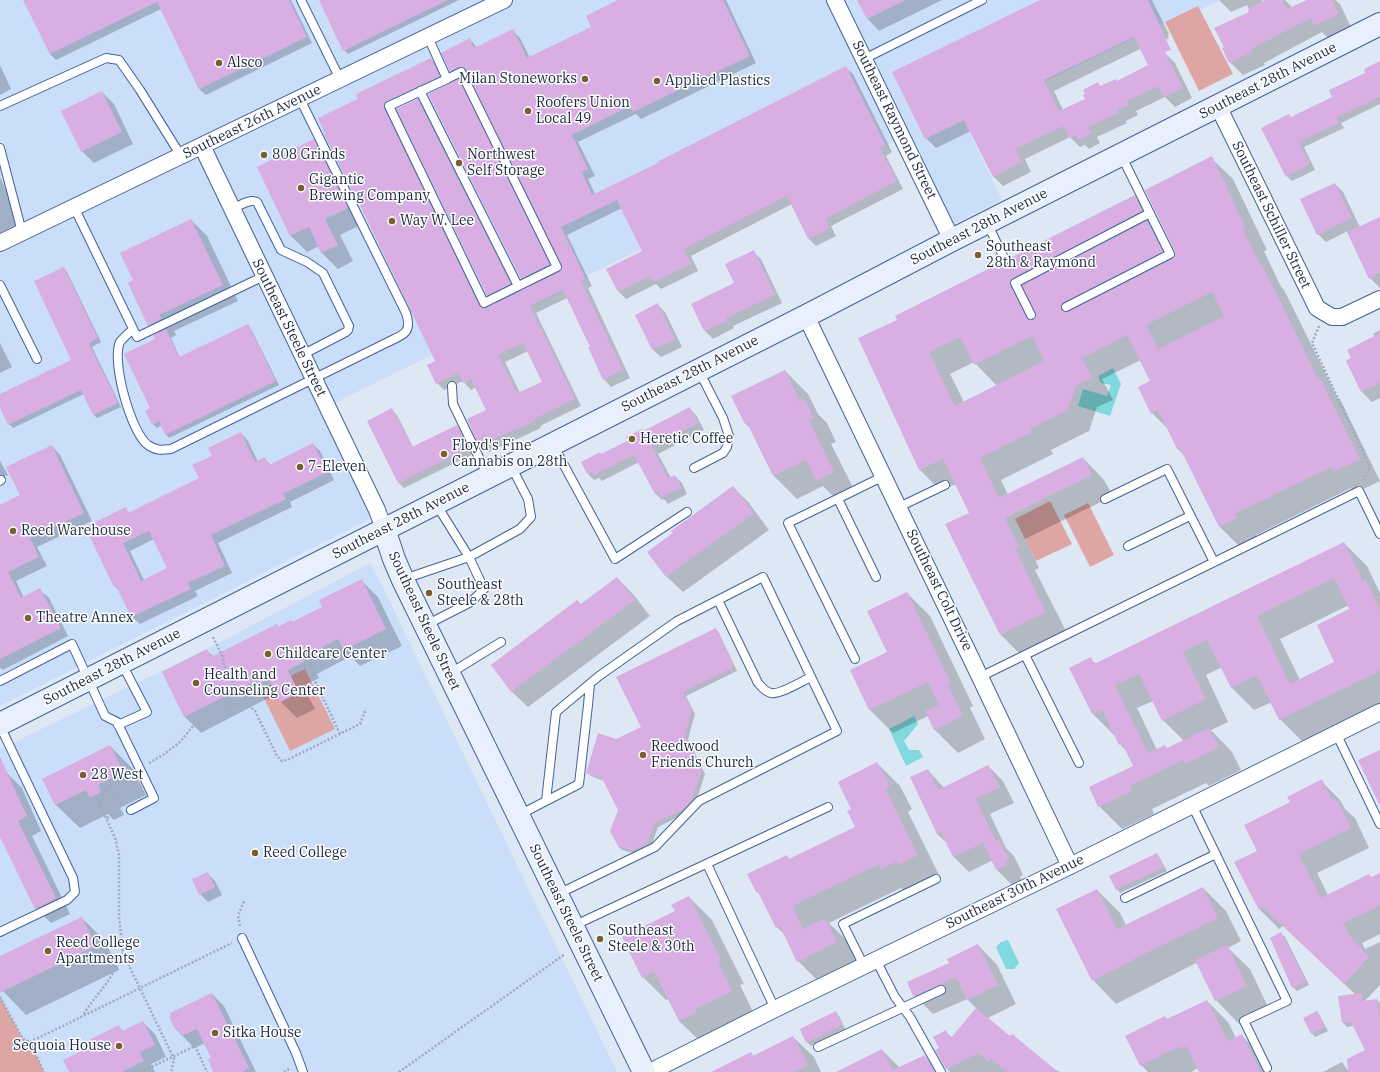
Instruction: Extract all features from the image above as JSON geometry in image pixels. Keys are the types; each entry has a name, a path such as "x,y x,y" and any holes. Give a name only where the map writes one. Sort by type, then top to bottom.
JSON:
{"street":[{"name":"Southeast 26th Avenue","path":"0,243 504,0"},
{"name":"Southeast Raymond Street","path":"835,0 952,240"},
{"name":"Southeast 28th Avenue","path":"0,725 806,316 1121,154 1380,24"},
{"name":"Southeast Schiller Street","path":"1218,106 1317,308 1328,315"},
{"name":"Southeast Steele Street","path":"202,146 377,510 403,580 644,1072"},
{"path":"1328,315 1342,317 1380,299"},
{"name":"Southeast Colt Drive","path":"806,316 1070,866"},
{"name":"Southeast 30th Avenue","path":"650,1072 775,1009 1070,866 1380,712"}],"lane":[{"path":"302,0 340,79"},
{"path":"864,60 982,0"},
{"path":"428,37 447,79"},
{"path":"0,106 106,58 119,60 182,156"},
{"path":"461,72 557,267 484,303 389,106 447,79 461,72"},
{"path":"420,91 518,286"},
{"path":"133,329 120,342 118,355 121,382 128,408 135,426 146,444 158,450 171,449 404,334 409,323 396,293 300,99"},
{"path":"0,148 22,232"},
{"path":"1066,307 1170,254 1121,154"},
{"path":"232,209 250,201 258,202 282,250 307,262 323,273 349,326 346,332 302,354"},
{"path":"74,207 137,337 264,276"},
{"path":"1031,315 1014,283 1150,214"},
{"path":"986,223 1005,260"},
{"path":"0,285 37,359"},
{"path":"694,468 723,453 727,447 729,436 723,418 699,370"},
{"path":"452,386 453,404 488,477"},
{"path":"552,444 615,559 687,512"},
{"path":"403,580 469,557 520,529 531,518 528,499 511,466"},
{"path":"1105,499 1167,469 1214,562"},
{"path":"854,659 788,523 884,476"},
{"path":"899,507 945,485"},
{"path":"980,677 1359,491 1380,534"},
{"path":"838,499 876,577"},
{"path":"426,625 471,602 484,589 469,557 435,503"},
{"path":"1128,546 1190,516"},
{"path":"546,801 556,712 599,676 677,621 763,577 838,731 699,802 655,847 557,894"},
{"path":"718,600 758,683 764,690 771,693 778,693 811,677"},
{"path":"449,674 501,642"},
{"path":"0,681 72,644 105,716 117,722 154,798 127,810"},
{"path":"1025,655 1079,763"},
{"path":"118,725 146,712 121,663"},
{"path":"518,815 579,784 590,684"},
{"path":"0,725 73,878 75,892 67,900 0,932"},
{"path":"1336,733 1380,824"},
{"path":"1192,805 1287,1001 1244,1022 1267,1068"},
{"path":"577,936 706,864 828,807"},
{"path":"1124,898 1216,854"},
{"path":"706,864 775,1009"},
{"path":"936,879 843,924 903,1008 920,1034 940,1072"},
{"path":"242,938 296,1053 303,1072"},
{"path":"818,1047 940,990"}],"path":[{"path":"1328,315 1312,343 1370,467 1359,491"},
{"path":"205,621 223,656 224,665 237,691 244,696 246,703 255,711 277,756 282,761 287,760 360,724 366,710"},
{"path":"290,673 311,663 314,669 313,677 340,734"},
{"path":"244,696 270,683"},
{"path":"171,1072 174,1059 123,953 119,917 119,855 114,838 97,798 112,786 134,775 144,765 163,756 179,743 193,726 234,705 246,703"},
{"path":"254,718 258,716"},
{"path":"98,802 115,794 127,810"},
{"path":"0,997 23,1040 30,1042 242,938 238,916 244,901"},
{"path":"399,1072 561,956 577,936"},
{"path":"84,1015 115,970 119,957 123,953"},
{"path":"30,1042 44,1072"},
{"path":"141,1072 195,1046 208,1072"}],"shaded area":[{"path":"0,0 1220,0 1167,26 1165,23 964,121 1002,200 945,228 901,138 698,242 690,226 588,275 589,278 328,406 380,514 0,706"},
{"path":"1198,6 1233,74 1199,91 1165,22"},
{"path":"1050,501 1072,544 1036,561 1015,519"},
{"path":"1088,503 1114,555 1090,567 1064,515"},
{"name":"Reed College","path":"370,563 617,1072 0,1072 0,749 207,649"},
{"path":"305,669 335,729 290,751 260,690"},
{"path":"0,997 23,1039 30,1042 44,1072 0,1072"}],"water":[{"path":"1113,368 1121,384 1110,416 1078,406 1083,389 1107,396 1111,385 1101,383 1098,376"},
{"path":"914,716 918,724 904,741 909,750 919,750 923,757 906,766 889,729"},
{"path":"1008,940 1019,963 1014,969 1006,969 996,947 1001,942"}],"building":[{"name":"Alsco","path":"23,0 289,0 307,37 199,89 157,2 50,54"},
{"path":"319,0 448,0 343,51"},
{"path":"618,0 723,0 750,56 633,112 630,106 572,135 588,169 582,172 592,195 658,163 657,162 846,66 886,145 880,148 897,181 825,219 829,228 808,239 787,196 684,249 691,264 653,282 650,276 618,292 606,269 642,251 617,200 561,227 586,279 581,281 623,370 603,380 588,347 590,347 563,290 530,306 575,399 534,419 535,421 480,445 480,443 478,444 467,419 486,410 471,379 463,383 458,373 436,384 427,365 435,361 324,134 318,118 358,99 356,94 431,58 440,76 387,101 384,103 384,108 479,305 486,308 559,272 562,267 466,70 461,67 450,72 441,53 470,38 474,48 513,29 527,58 591,27 586,16","holes":["523,343 542,382 517,393 498,355"]},
{"path":"857,0 906,0 867,19"},
{"path":"1040,0 1148,0 1171,50 1165,52 1183,88 1164,97 1158,86 1127,101 1129,105 1117,110 1118,113 1088,127 1091,133 1078,140 1076,135 1069,138 1063,126 1015,149 1022,162 993,177 964,120 925,139 892,72","holes":["1134,37 1148,65 1117,81 1116,79 1100,86 1098,82 1083,90 1085,99 1059,111 1044,80"]},
{"path":"1265,0 1282,0 1287,9 1307,0 1332,0 1339,14 1314,26 1311,18 1251,49 1252,52 1229,63 1222,48 1224,47 1214,28 1249,12 1248,9"},
{"path":"1380,61 1380,97 1337,117 1339,123 1299,142 1310,164 1286,177 1261,128 1289,114 1291,117 1332,97 1329,90 1365,73 1364,69"},
{"path":"459,79 550,264 521,279 428,94"},
{"path":"102,91 122,132 81,152 61,111"},
{"path":"418,99 511,284 487,296 396,109"},
{"name":"Gigantic Brewing Company","path":"314,139 348,208 325,219 338,245 321,253 309,227 290,236 257,167"},
{"path":"1212,156 1246,229 1243,230 1318,379 1320,378 1360,459 1333,472 1331,467 1235,514 1238,518 1219,527 1180,448 1177,449 1158,410 1151,414 1138,387 1150,381 1127,335 1082,358 1092,378 1076,386 1068,410 1030,429 1032,432 980,458 999,498 1083,457 1092,475 1005,518 1019,546 1015,548 1046,612 1000,635 945,524 969,513 943,459 919,470 858,338 897,320 895,316 1000,263 1008,265 1010,258 1135,195 1142,211 1011,280 1010,285 1026,317 1028,320 1033,320 1036,315 1022,285 1147,221 1163,252 1064,302 1061,306 1061,310 1068,312 1172,259 1175,252 1145,190","holes":["1212,292 1224,316 1158,349 1146,325","1032,336 1044,361 955,406 929,352 960,337 974,365"]},
{"path":"1335,183 1352,218 1317,235 1300,199"},
{"path":"1380,217 1380,273 1369,279 1347,232"},
{"path":"191,219 223,285 159,315 161,319 148,326 128,283 133,280 120,253"},
{"path":"754,250 775,295 726,318 727,321 704,331 691,304 734,283 725,264"},
{"path":"64,267 98,338 89,343 118,403 93,415 81,390 8,425 0,408 0,394 71,360 34,281"},
{"path":"658,303 675,339 652,350 635,315"},
{"path":"248,324 276,381 165,435 159,421 152,425 145,411 150,408 124,354 155,339 153,335 166,329 179,357"},
{"path":"1380,333 1380,383 1361,392 1346,361 1351,358 1347,350"},
{"path":"785,370 800,401 804,399 814,418 809,420 834,472 816,481 806,460 773,476 747,423 745,424 731,396"},
{"path":"690,407 698,423 652,447 668,478 675,475 681,487 661,498 658,492 655,494 634,455 594,475 592,472 587,474 581,462 600,452 601,454 628,441 626,437 642,429 643,431"},
{"path":"392,408 412,447 457,425 468,448 398,483 367,421"},
{"path":"241,432 255,462 265,457 269,465 313,443 328,472 283,494 286,499 211,535 225,566 188,583 191,589 131,617 116,586 114,587 85,527 126,507 128,513 199,478 192,465 212,456 208,448","holes":["149,531 167,568 141,581 123,543"]},
{"path":"52,445 84,513 30,538 39,557 8,572 21,598 40,588 61,628 0,659 0,505 20,495 6,467"},
{"path":"733,486 754,513 666,577 647,552 673,533 671,531"},
{"path":"1344,542 1363,581 1366,580 1380,609 1380,671 1279,720 1257,675 1231,688 1207,640 1183,652 1206,699 1162,721 1139,674 1115,685 1148,753 1165,745 1167,748 1209,728 1219,747 1185,764 1183,760 1130,786 1132,791 1098,807 1089,787 1133,766 1122,743 1119,745 1102,710 1092,714 1069,668 1091,657 1094,664","holes":["1334,578 1349,609 1317,625 1334,662 1290,684 1257,616"]},
{"path":"617,577 635,600 511,692 491,665 577,600 581,604"},
{"path":"362,579 386,629 344,650 338,639 302,658 304,662 288,670 299,693 280,702 269,679 259,684 257,680 184,717 162,672 207,649 211,657 277,624 278,627 291,620 292,622 322,607 319,600"},
{"path":"907,592 951,683 947,684 963,716 934,730 925,711 939,705 928,682 869,710 850,670 887,652 867,611"},
{"name":"Reedwood Friends Church","path":"716,628 734,667 683,692 692,710 685,735 702,770 691,801 684,809 655,823 647,844 633,851 618,846 610,831 618,810 602,778 586,773 598,733 616,739 641,727 616,677"},
{"name":"28 West","path":"110,745 124,772 98,785 101,792 90,798 86,790 55,805 42,779"},
{"path":"1380,750 1380,806 1358,760"},
{"name":"Reed College Apartments","path":"0,757 27,816 18,821 56,898 35,909 0,837"},
{"path":"877,762 890,786 885,788 918,855 900,864 898,861 881,869 879,864 792,906 803,929 825,918 837,942 797,962 780,926 776,928 747,874 787,855 789,859 855,827 847,811 851,809 838,782"},
{"path":"988,765 1000,787 976,799 996,841 999,840 1009,860 1005,862 1007,865 996,870 983,843 953,857 941,832 937,834 910,777 928,769 938,790"},
{"path":"1322,779 1332,800 1336,798 1351,828 1299,854 1321,898 1369,874 1371,877 1380,873 1380,906 1343,923 1350,936 1369,957 1344,984 1263,907 1259,910 1234,862 1257,851 1244,825 1290,802 1287,797"},
{"path":"1157,853 1164,867 1116,890 1109,876"},
{"path":"208,872 215,887 199,895 192,879"},
{"path":"1203,887 1218,918 1092,981 1056,909 1097,889 1117,929"},
{"path":"689,896 721,960 718,962 732,991 696,1009 697,1012 679,1021 654,972 642,978 622,937 675,911 671,905"},
{"name":"Reed College Apartments","path":"82,917 96,946 0,993 0,956"},
{"path":"1281,932 1306,981 1292,988 1270,938"},
{"path":"978,944 998,985 967,1000 956,977 913,996 907,982 949,963 947,959"},
{"path":"1227,945 1247,986 1215,1001 1195,960"},
{"name":"Sitka House","path":"212,993 249,1068 242,1072 213,1072 208,1059 211,1058 197,1029 181,1036 177,1028 175,1029 169,1016 171,1015 170,1013"},
{"path":"1361,993 1362,1001 1377,999 1380,1016 1380,1072 1348,1072 1347,1059 1365,1050 1351,1022 1342,1023 1338,996"},
{"path":"1207,1000 1228,1041 1242,1034 1261,1072 1199,1072 1187,1046 1181,1049 1180,1046 1140,1066 1125,1036 1165,1016 1167,1019"},
{"path":"976,1008 1010,1036 1012,1034 1058,1072 1007,1072 991,1059 989,1062 979,1053 946,1069 935,1050 939,1048 933,1037 946,1030 950,1039"},
{"path":"836,1011 842,1025 806,1043 800,1029"},
{"path":"1317,1011 1325,1027 1311,1034 1303,1018"},
{"name":"Sequoia House","path":"143,1021 155,1045 140,1052 144,1061 122,1072 69,1072 63,1060 88,1048 85,1042 119,1025 122,1031"},
{"path":"793,1036 808,1065 794,1072 711,1072 751,1052 753,1056"},
{"path":"882,1049 893,1070 925,1055 935,1072 836,1072"}],"place":[{"name":"Alsco","path":"219,63"},
{"name":"Milan Stoneworks","path":"585,79"},
{"name":"Applied Plastics","path":"657,81"},
{"name":"Roofers Union Local 49","path":"528,111"},
{"name":"808 Grinds","path":"264,155"},
{"name":"Northwest Self Storage","path":"459,163"},
{"name":"Gigantic Brewing Company","path":"301,188"},
{"name":"Way W. Lee","path":"392,221"},
{"name":"Southeast 28th & Raymond","path":"978,255"},
{"name":"Heretic Coffee","path":"632,439"},
{"name":"Floyd's Fine Cannabis on 28th","path":"444,454"},
{"name":"7-Eleven","path":"300,467"},
{"name":"Reed Warehouse","path":"13,531"},
{"name":"Southeast Steele & 28th","path":"429,593"},
{"name":"Theatre Annex","path":"28,618"},
{"name":"Childcare Center","path":"268,654"},
{"name":"Health and Counseling Center","path":"196,683"},
{"name":"Reedwood Friends Church","path":"643,755"},
{"name":"28 West","path":"83,775"},
{"name":"Reed College","path":"255,853"},
{"name":"Southeast Steele & 30th","path":"600,939"},
{"name":"Reed College Apartments","path":"48,951"},
{"name":"Sitka House","path":"215,1033"},
{"name":"Sequoia House","path":"119,1046"}]}
